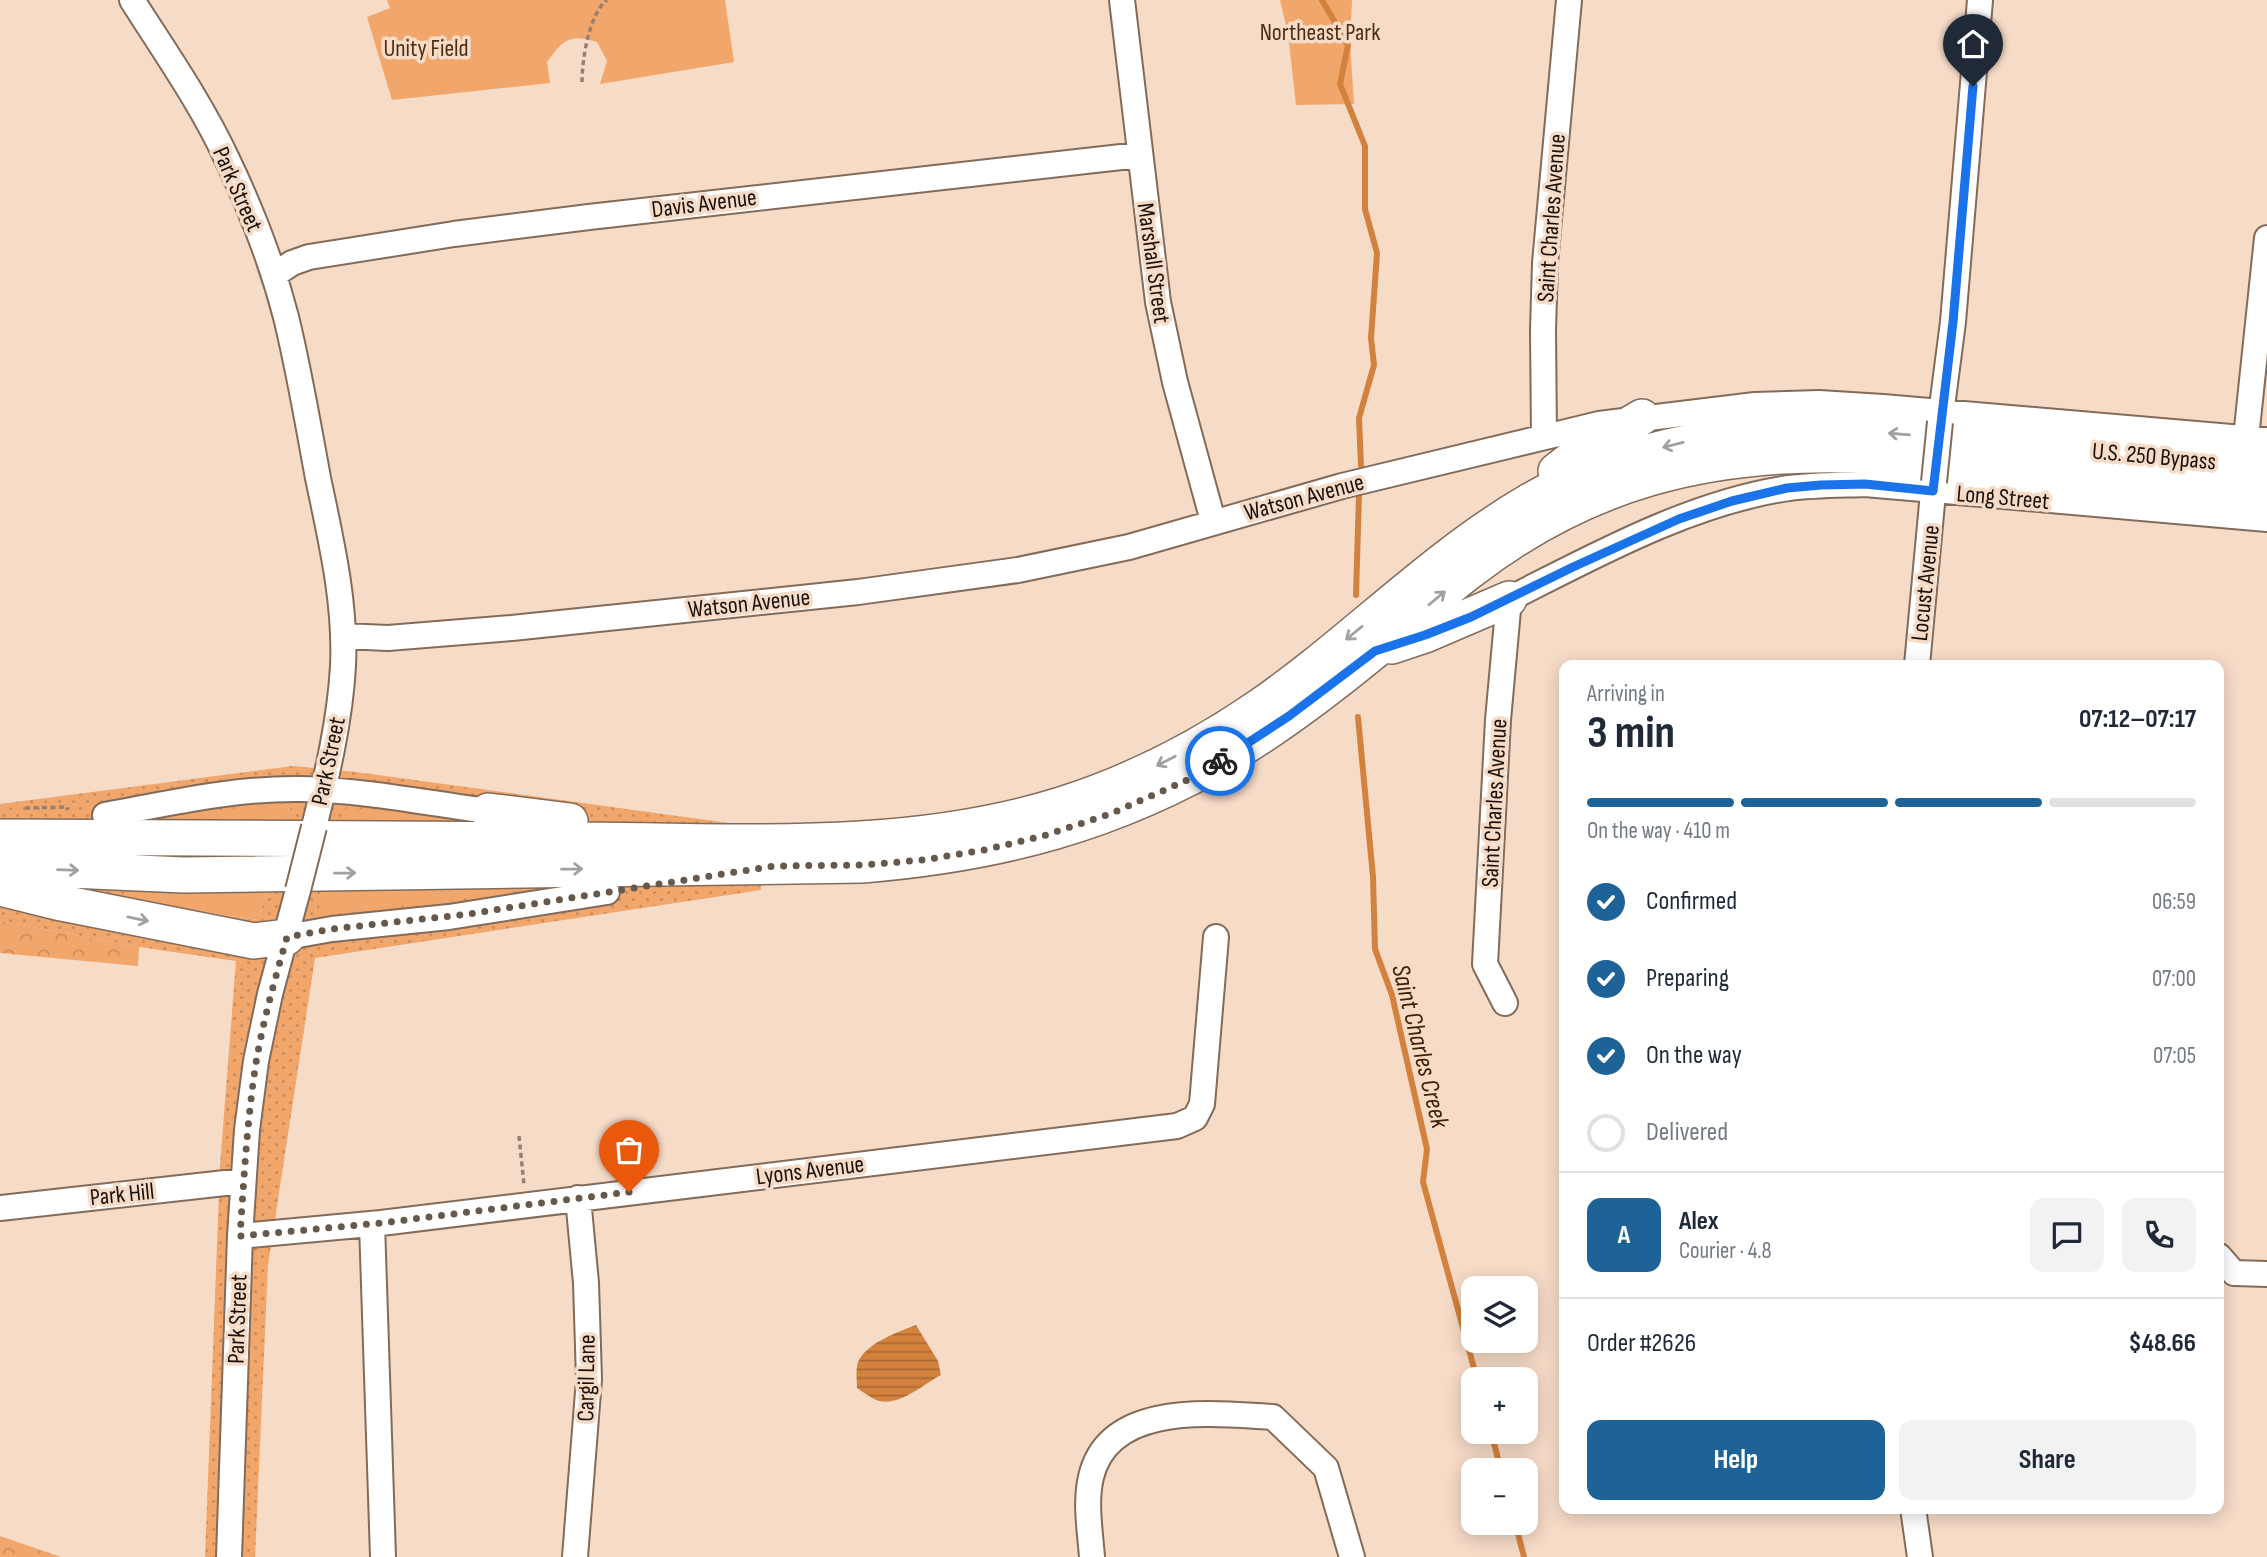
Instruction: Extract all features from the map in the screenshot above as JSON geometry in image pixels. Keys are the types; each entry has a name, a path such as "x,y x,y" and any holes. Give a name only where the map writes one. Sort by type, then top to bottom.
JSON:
{"highway":[{"path":"0,835 842,840 915,835 1006,820 1105,789 1197,745 1255,710 1485,529 1528,491 1574,457 1642,417"},
{"name":"U.S. 250 Bypass","path":"1485,529 1533,499 1616,463 1677,444 1731,435 1798,429 1853,430 2267,466"},
{"path":"0,867 184,875 862,865 923,860 984,850 1088,822 1185,781 1236,752 1289,716 1375,651 1469,571 1522,536 1592,499 1649,477 1750,457 1801,454 1853,456 2267,492"},
{"path":"1375,651 1425,635 1509,599"},
{"path":"488,811 719,841"},
{"path":"0,835 105,815"},
{"path":"607,892 774,866"},
{"path":"0,888 254,941 287,937"}],"street":[{"name":"Park Street","path":"132,0 200,108 227,158 274,275 286,319 332,549 340,594 343,636 338,712 323,791 270,994 256,1061 247,1130 240,1236 229,1557"},
{"name":"Marshall Street","path":"1122,0 1158,302 1175,382 1213,522"},
{"name":"Saint Charles Avenue","path":"1544,437 1545,263 1569,0"},
{"name":"Locust Avenue","path":"1917,660 1933,486 1953,322 1980,0"},
{"name":"Davis Avenue","path":"274,275 292,263 322,254 454,234 779,194 1139,155"},
{"path":"2257,439 2267,239"},
{"name":"Watson Avenue","path":"343,636 388,638 512,628 885,588 1060,563 1129,547 1342,486 1599,424 1755,405 1819,403 1941,416 2257,439"},
{"name":"Long Street","path":"1509,599 1679,519 1732,501 1787,488 1865,484 1933,486 2267,519"},
{"name":"Saint Charles Avenue","path":"1505,1003 1485,964 1498,720 1509,599"},
{"path":"105,815 201,796 248,791 323,791 377,795 488,811"},
{"path":"287,937 332,929 463,915 607,892"},
{"name":"Lyons Avenue","path":"240,1236 372,1224 1177,1126 1195,1118 1202,1104 1216,937"},
{"name":"Park Hill","path":"0,1208 243,1181"},
{"name":"Cargil Lane","path":"575,1557 589,1379 586,1283 578,1198"},
{"path":"372,1224 383,1557"},
{"path":"2224,1262 2234,1273 2267,1274"},
{"path":"1092,1557 1088,1498 1091,1476 1098,1458 1116,1438 1139,1424 1173,1415 1194,1413 1273,1417 1326,1468 1352,1557"},
{"path":"1914,1514 1920,1557"}],"path":[{"path":"582,82 582,62 590,33 602,4 607,0"},
{"path":"519,1136 524,1191"}],"green space":[{"name":"Unity Field","path":"387,0 725,0 734,62 600,84 607,61 597,42 580,38 562,44 547,62 550,83 392,100 367,17 390,8"},
{"name":"Northeast Park","path":"1280,0 1352,0 1350,43 1354,104 1296,105 1288,34"},
{"path":"293,766 356,772 758,827 761,890 315,958 268,1265 255,1557 205,1557 220,1166 236,961 139,947 0,921 0,804","holes":["126,890 266,893 258,920 124,900"]},
{"path":"292,803 287,824 193,824 182,814"},
{"path":"347,808 475,821 475,828 340,824"},
{"path":"506,888 510,893 318,916 322,889"},
{"path":"126,890 266,893 258,920 124,900"},
{"path":"0,921 139,947 138,966 0,953"},
{"path":"0,1536 61,1557 0,1557"}],"shaded area":[{"path":"916,1325 938,1361 941,1375 893,1401 876,1400 857,1388 857,1366 864,1354 884,1338"}],"waterway":[{"name":"Saint Charles Creek","path":"1322,0 1348,45 1340,84 1365,146 1365,209 1377,253 1371,338 1374,365 1359,418 1361,466"},
{"name":"Saint Charles Creek","path":"1356,595 1359,494"},
{"name":"Saint Charles Creek","path":"1358,717 1373,877 1375,949 1392,995 1427,1149 1423,1182 1474,1367"},
{"name":"Saint Charles Creek","path":"1494,1444 1498,1458"},
{"name":"Saint Charles Creek","path":"1518,1535 1524,1557"}],"way so far":[{"path":"629,1192 381,1223 240,1236 247,1130 256,1061 270,994 287,937 332,929 469,914 774,866 862,865 923,860 984,850 1043,836 1110,814 1185,781 1220,761"}],"route":[{"path":"1220,761 1289,716 1375,651 1471,617 1679,519 1732,501 1787,488 1865,484 1933,491 1953,322 1973,86"}]}
